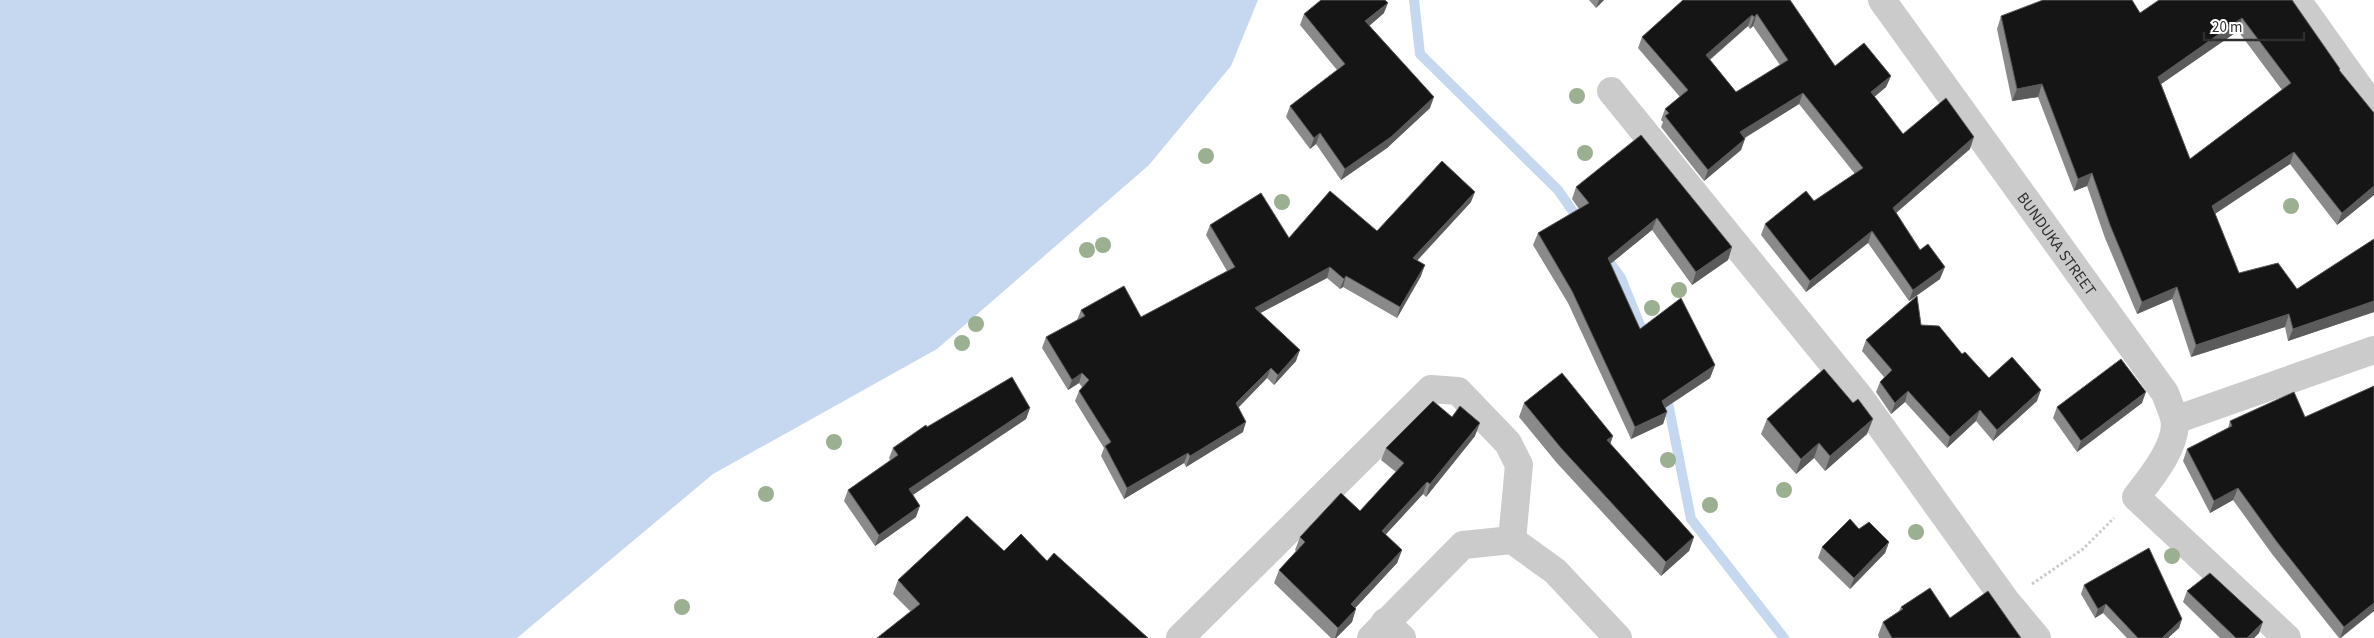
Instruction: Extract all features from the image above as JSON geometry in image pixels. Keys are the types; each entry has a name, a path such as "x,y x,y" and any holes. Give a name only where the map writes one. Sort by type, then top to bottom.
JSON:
{"street":[{"name":"BUNDUKA STREET","path":"1882,0 2165,393 2175,420"},
{"path":"2297,0 2374,108"},
{"path":"1611,91 1859,396 2006,601 2036,638"},
{"path":"2287,638 2136,497 2163,461 2171,442 2175,420 2374,350"},
{"path":"1180,638 1432,389 1458,391 1508,443 1519,465 1512,540"},
{"path":"1386,633 1463,546 1512,540 1555,571 1618,638"}],"path":[{"path":"2006,601 2083,549 2136,497"}],"water":[{"path":"0,0 1258,0 1231,66 1149,165 937,349 713,474 517,638 0,638"}],"building":[{"path":"1321,0 1385,0 1388,3 1365,21 1434,97 1391,137 1345,169 1320,133 1314,138 1290,106 1345,64 1304,14"},
{"path":"1683,0 1790,0 1835,66 1864,43 1891,76 1871,92 1903,134 1946,98 1974,137 1893,208 1920,250 1928,244 1945,267 1913,290 1872,231 1810,281 1765,224 1806,191 1814,201 1863,168 1803,93 1740,132 1745,139 1708,170 1665,116 1669,113 1665,109 1688,90 1642,37","holes":["1757,14 1788,60 1736,92 1706,55 1752,15 1754,17"]},
{"path":"2043,0 2132,0 2140,13 2159,0 2292,0 2339,70 2374,113 2374,186 2342,213 2294,152 2212,206 2239,273 2278,263 2297,289 2374,239 2374,301 2293,329 2289,314 2196,345 2177,287 2142,302 2110,225 2092,173 2078,179 2042,84 2017,89 2001,16","holes":["2242,18 2291,83 2190,159 2158,77"]},
{"path":"1641,135 1732,247 1696,272 1657,218 1608,258 1640,329 1681,298 1715,365 1662,401 1667,412 1635,427 1572,291 1538,233 1589,203 1576,187"},
{"path":"1442,161 1475,192 1413,258 1425,265 1400,307 1346,276 1344,279 1330,267 1255,308 1300,350 1278,375 1271,368 1236,403 1246,422 1190,456 1188,453 1127,488 1105,446 1111,442 1079,391 1089,380 1082,373 1072,380 1046,337 1085,316 1081,310 1124,286 1141,317 1235,267 1210,225 1261,193 1289,238 1330,191 1377,231"},
{"path":"1917,296 1921,325 1939,326 1962,354 1965,352 1989,378 2012,357 2041,390 1997,430 1980,410 1950,437 1908,391 1895,403 1880,382 1892,370 1866,340"},
{"path":"2121,359 2146,392 2081,441 2057,407"},
{"path":"1824,369 1853,403 1858,399 1873,419 1830,456 1819,443 1801,459 1767,419"},
{"path":"1562,373 1613,436 1607,440 1694,537 1666,562 1561,448 1524,403"},
{"path":"1012,377 1030,408 909,489 920,506 879,535 848,490 898,455 893,448 926,425 927,427"},
{"path":"2374,386 2374,603 2344,627 2277,542 2238,488 2214,501 2187,449 2232,426 2230,421 2294,392 2305,417"},
{"path":"1433,401 1452,417 1460,406 1480,423 1430,484 1427,482 1382,531 1402,550 1351,604 1356,609 1338,628 1279,570 1305,542 1300,537 1341,493 1360,511 1404,463 1386,448"},
{"path":"967,516 1004,551 1021,534 1047,561 1054,553 1148,638 877,638 920,604 898,580"},
{"path":"1850,519 1859,529 1869,522 1889,542 1854,578 1822,547"},
{"path":"2149,548 2182,619 2162,638 2138,638 2106,604 2098,609 2084,585"},
{"path":"2210,573 2263,622 2247,638 2236,638 2187,591"},
{"path":"1930,588 1950,618 1988,591 2021,638 1892,638 1883,622 1903,609 1901,607"}],"waterway":[{"path":"1414,0 1420,54 1558,190 1581,223"},
{"path":"1603,253 1621,278 1646,340"},
{"path":"1666,393 1691,519 1784,638"}]}
